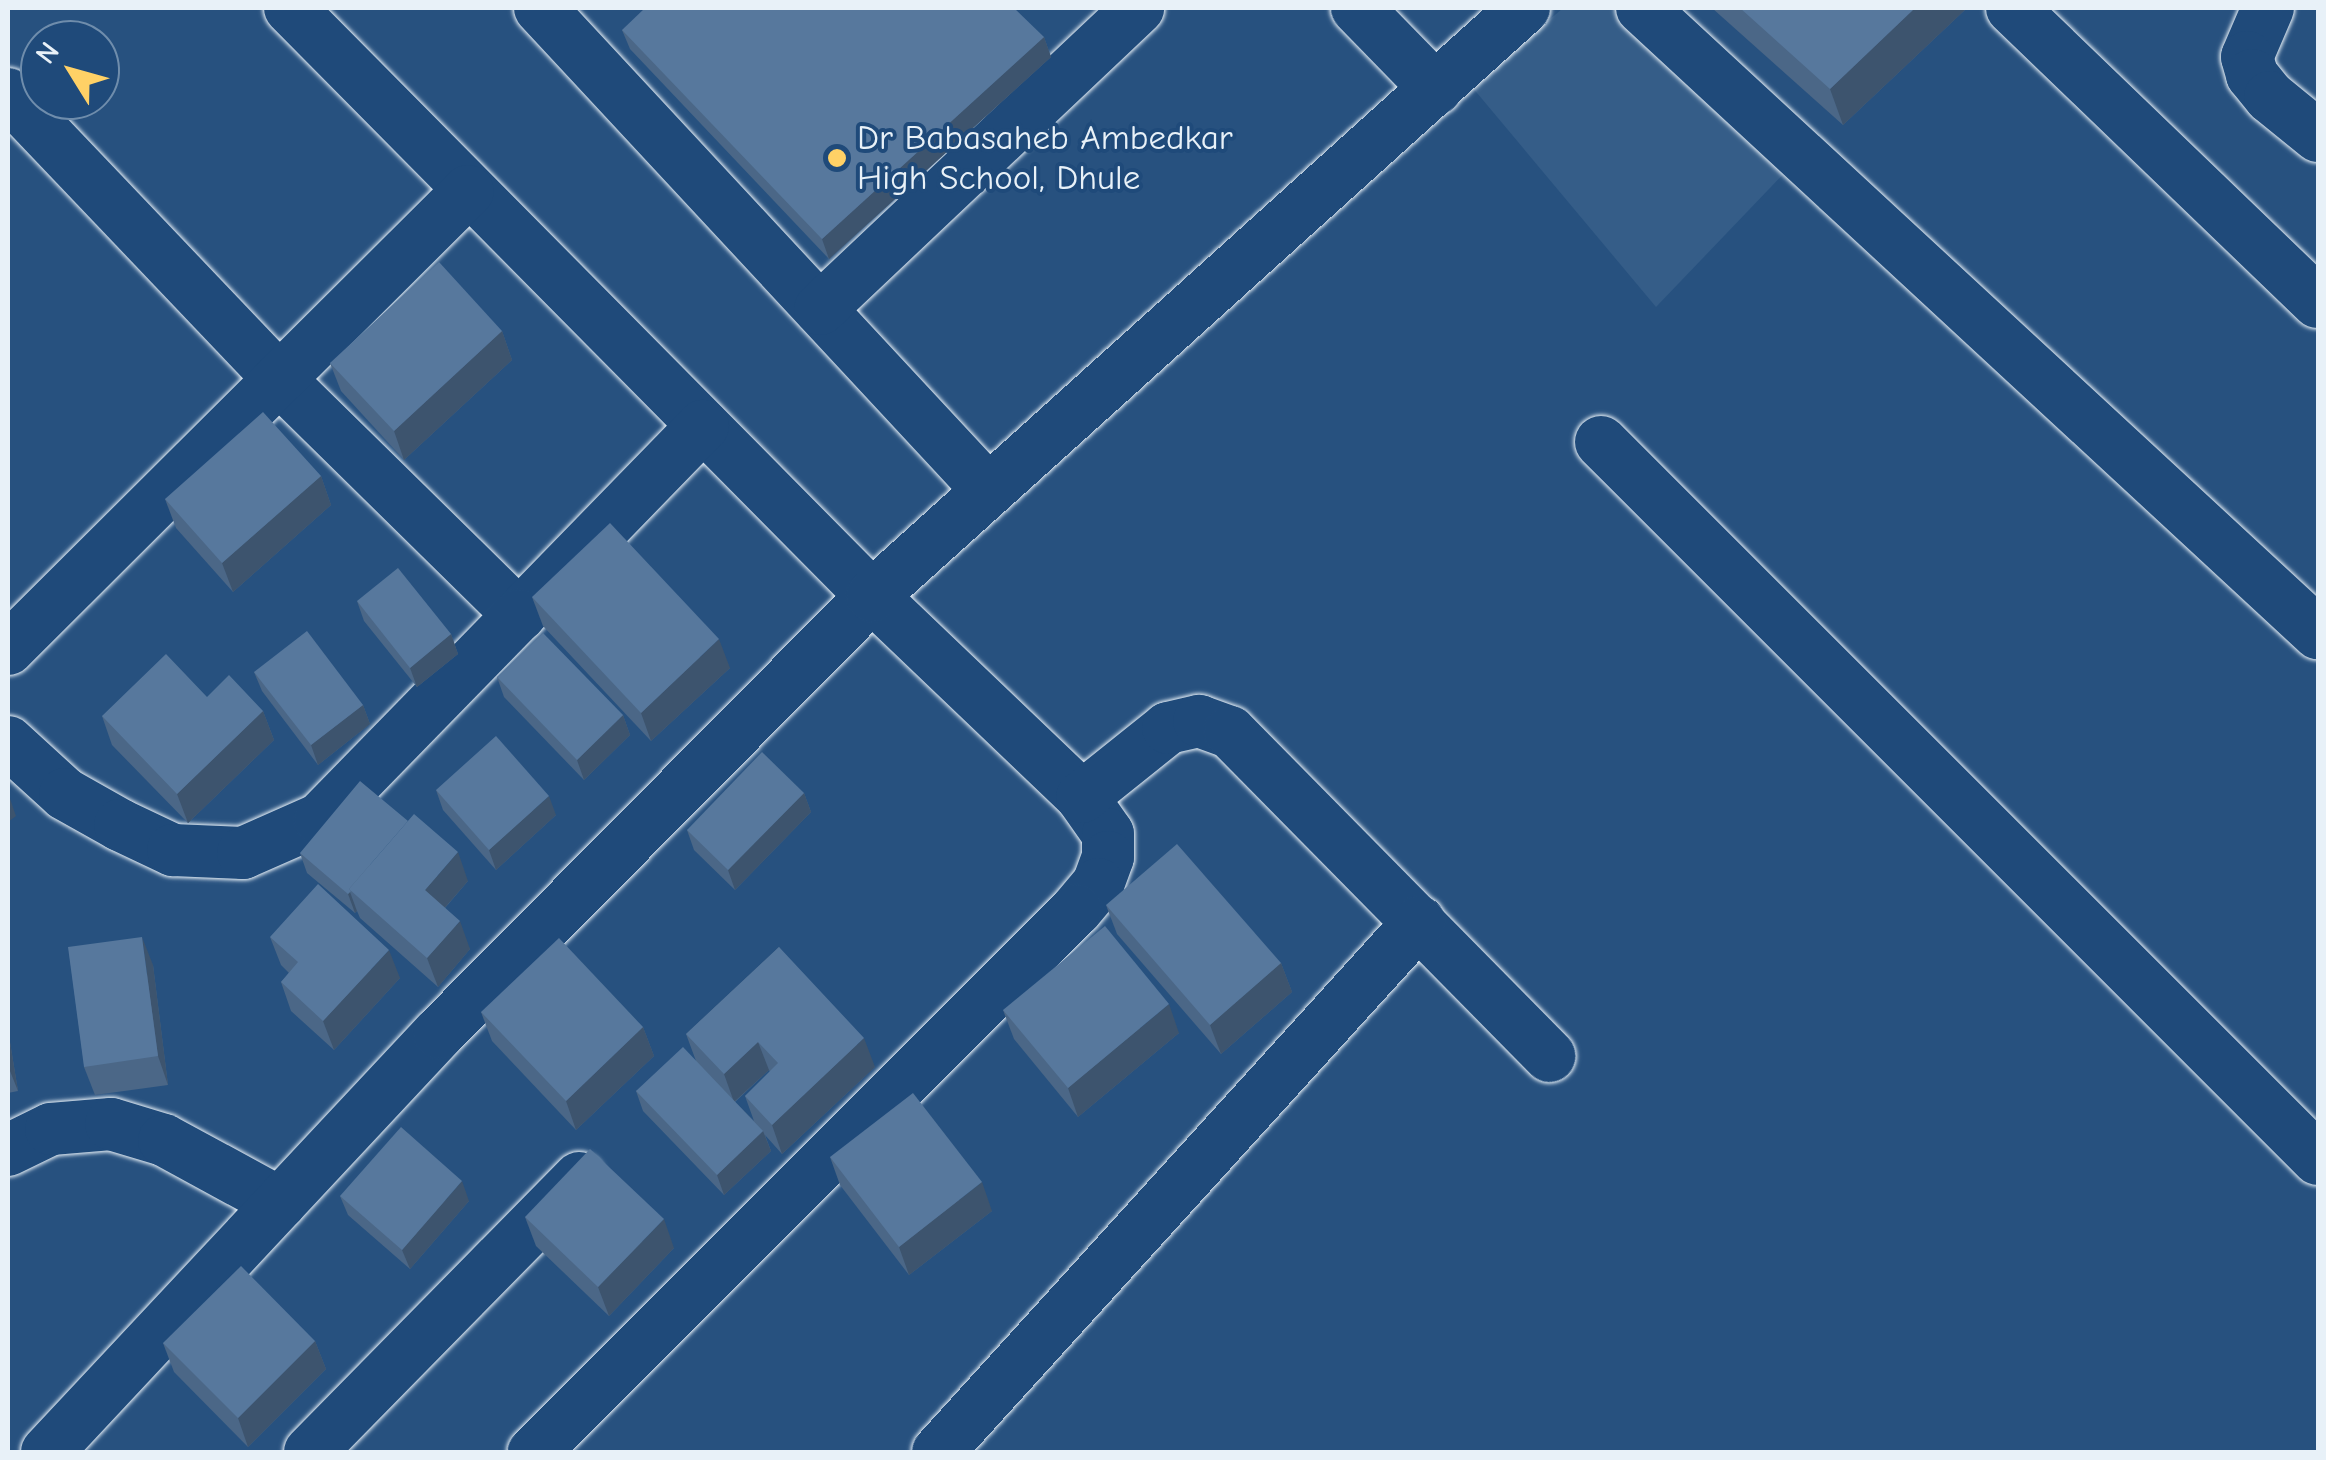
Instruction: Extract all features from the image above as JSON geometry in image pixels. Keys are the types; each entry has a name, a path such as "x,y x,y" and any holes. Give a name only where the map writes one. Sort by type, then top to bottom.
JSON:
{"street":[{"path":"540,8 988,490"},
{"path":"820,309 1138,8"},
{"path":"1356,8 1436,89"},
{"path":"47,1452 439,1033 872,596 1524,8"},
{"path":"1642,8 2318,633"},
{"path":"2012,8 2318,302"},
{"path":"2268,8 2247,57 2252,75 2270,98 2318,136"},
{"path":"301,11 468,190 872,596 1082,797 1108,834 1108,856 1098,884 1076,910 534,1452"},
{"path":"595,66 632,31"},
{"path":"1037,32 1073,69"},
{"path":"8,94 278,378 518,616"},
{"path":"8,649 468,190"},
{"path":"8,742 65,794 173,850 243,853 320,819 703,426"},
{"path":"1601,442 2318,1160"},
{"path":"1082,797 1168,728 1199,721 1230,732 1549,1056"},
{"path":"938,1452 1419,922"},
{"path":"8,1150 52,1129 111,1124 164,1140 280,1203"},
{"path":"310,1452 583,1174"}],"shaded area":[{"path":"1563,8 1625,8 1794,163 1656,307 1472,87"}],"building":[{"name":"Dr Babasaheb Ambedkar High School, Dhule","path":"645,8 1014,8 1044,37 822,239 622,30"},
{"path":"1740,8 1915,8 1830,89"},
{"path":"439,262 502,331 394,431 330,363"},
{"path":"263,412 321,476 222,563 165,499"},
{"path":"610,523 719,639 641,713 532,597"},
{"path":"398,568 451,634 410,668 357,601"},
{"path":"307,631 363,705 311,745 254,672"},
{"path":"543,633 623,715 577,760 497,677"},
{"path":"166,654 207,697 229,675 263,711 177,794 102,716"},
{"path":"496,736 549,796 489,850 436,790"},
{"path":"762,752 804,793 728,870 687,830"},
{"path":"360,781 408,821 348,894 300,853"},
{"path":"414,814 458,852 425,890 460,921 427,958 349,889"},
{"path":"1177,844 1281,963 1210,1025 1106,905"},
{"path":"318,884 389,950 323,1021 281,982 298,962 270,937"},
{"path":"1105,926 1169,1004 1068,1088 1003,1010"},
{"path":"142,937 158,1056 84,1067 68,947"},
{"path":"559,938 643,1027 566,1101 481,1012"},
{"path":"779,947 864,1038 772,1125 745,1096 778,1063 758,1042 724,1074 686,1034"},
{"path":"683,1047 763,1131 717,1175 636,1091"},
{"path":"913,1093 982,1182 899,1247 830,1157"},
{"path":"401,1127 462,1181 402,1250 340,1196"},
{"path":"590,1149 664,1219 598,1287 525,1217"},
{"path":"241,1266 315,1341 238,1418 163,1343"}],"place":[{"name":"Dr Babasaheb Ambedkar High School, Dhule","path":"837,158"}]}
